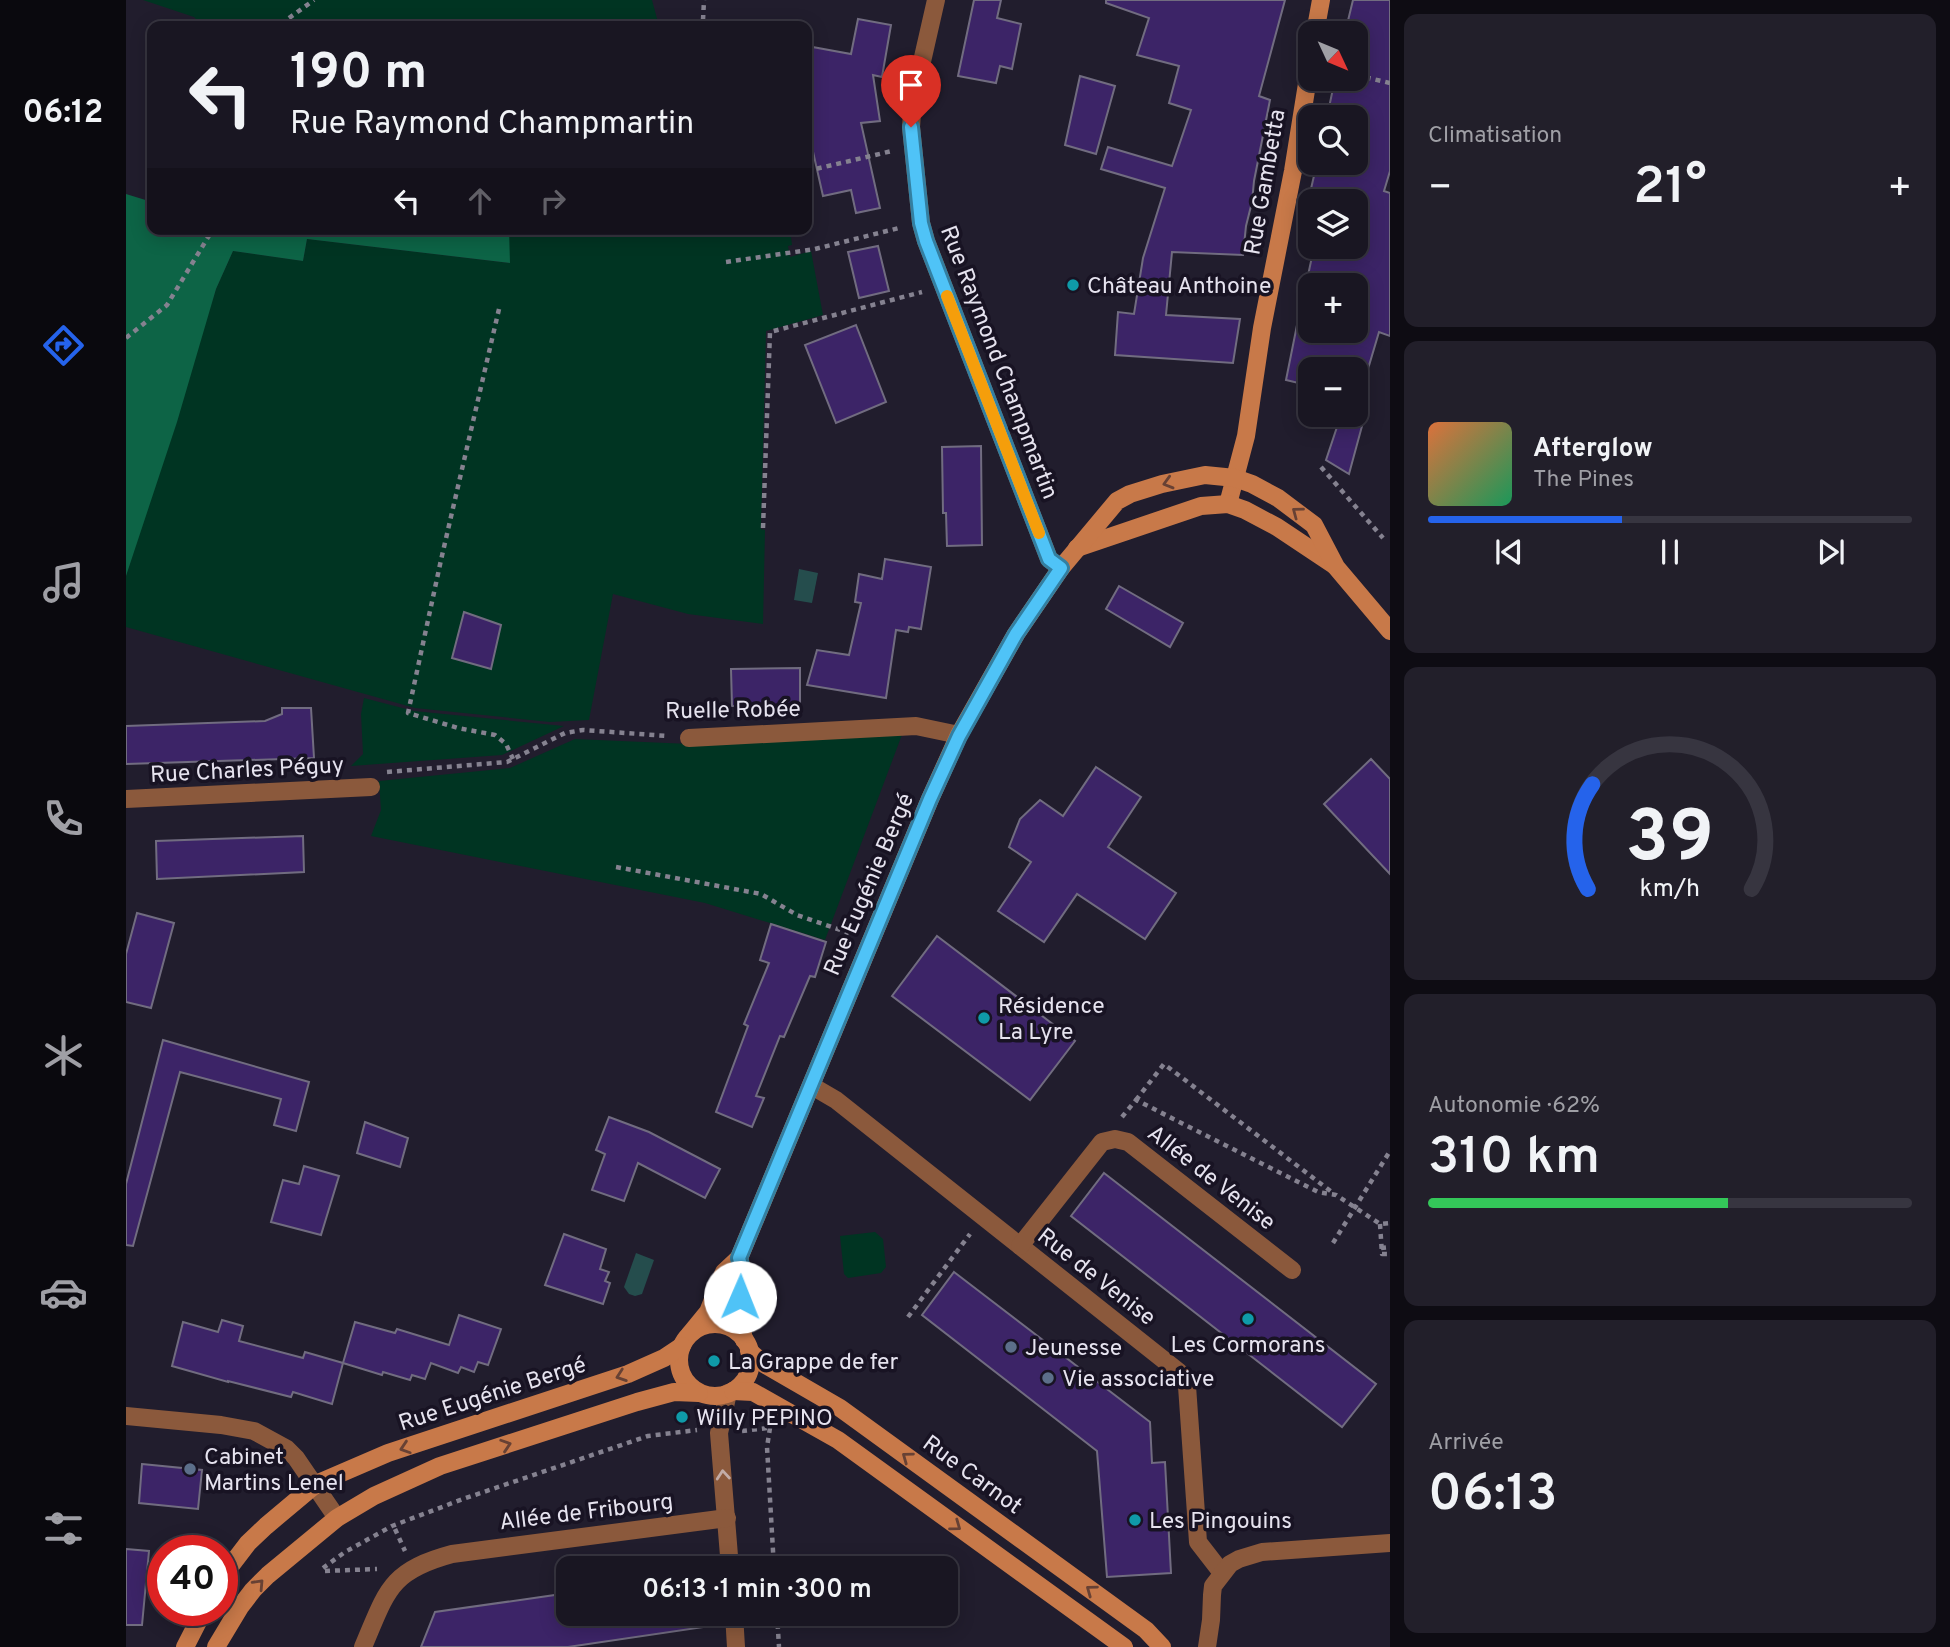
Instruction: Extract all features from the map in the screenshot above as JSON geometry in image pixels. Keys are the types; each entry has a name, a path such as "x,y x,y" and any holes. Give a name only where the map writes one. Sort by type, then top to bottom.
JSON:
{"street":[{"name":"Rue Raymond Champmartin","path":"936,0 911,127 921,223 1049,559 1061,568"},
{"path":"1317,21 1321,0"},
{"name":"Rue Gambetta","path":"1228,504 1246,436 1262,328 1306,91"},
{"name":"Rue Eugénie Bergé","path":"238,1557 266,1526 316,1484 388,1453 628,1374 664,1358 686,1340 708,1312 724,1272 739,1258 930,799 959,736 1016,634 1061,568 1117,501 1130,494 1196,476 1235,478 1279,498 1314,525 1336,566"},
{"path":"1077,548 1201,506 1228,504 1277,527 1336,566 1390,631"},
{"name":"Ruelle Robée","path":"689,738 916,726 959,736"},
{"name":"Rue Charles Péguy","path":"126,799 371,787"},
{"name":"Rue de Venise","path":"811,1086 836,1100 1179,1372 1187,1386 1198,1542 1222,1573"},
{"name":"Allée de Venise","path":"1102,1142 1115,1139 1128,1142 1292,1270"},
{"path":"1020,1246 1102,1142"},
{"name":"Rue Eugénie Bergé","path":"739,1258 744,1276 740,1317 746,1345"},
{"path":"699,1393 688,1385 681,1373 679,1359 686,1340 700,1327 724,1326 735,1331 746,1345 750,1363 748,1374 731,1392 719,1433 729,1556"},
{"name":"Rue Carnot","path":"746,1345 764,1363 840,1408 1146,1630 1162,1647"},
{"path":"216,1647 253,1590 273,1570 337,1518 374,1496 440,1466 637,1402 674,1392 712,1396 731,1392 753,1392 838,1440 1124,1647"},
{"path":"126,1416 221,1425 254,1431 287,1449 296,1458 337,1518"},
{"name":"Allée de Fribourg","path":"401,1577 413,1567 452,1553 727,1518"},
{"path":"1207,1647 1212,1620 1213,1586 1230,1564 1262,1552 1390,1543"},
{"path":"363,1647 385,1596 401,1577"},
{"path":"185,1647 196,1626"},
{"path":"735,1626 736,1647"}],"path":[{"path":"285,21 314,0"},
{"path":"703,20 704,0"},
{"path":"1368,78 1390,83"},
{"path":"812,171 914,146"},
{"path":"726,262 815,249 921,223"},
{"path":"126,338 167,305 210,235"},
{"path":"763,528 770,332 943,286"},
{"path":"499,309 408,713 458,728 495,735 506,744 513,759"},
{"path":"1321,467 1383,538"},
{"name":"Ruelle Robée","path":"371,787 377,773 506,762 565,733 583,730 689,738"},
{"path":"617,867 761,894 797,915 871,941"},
{"path":"1102,1142 1164,1064 1355,1209 1380,1224 1390,1223"},
{"path":"1136,1100 1318,1192 1336,1195"},
{"path":"1333,1243 1390,1151"},
{"path":"908,1317 983,1216"},
{"path":"1380,1224 1382,1254 1390,1254"},
{"path":"1381,1248 1390,1247"},
{"path":"773,1556 767,1447 772,1416 779,1405"},
{"path":"401,1577 385,1569 324,1570 345,1552 392,1525 648,1436 701,1429 704,1434 770,1427"},
{"path":"395,1530 408,1559"},
{"path":"778,1626 779,1647"}],"shaded area":[{"path":"143,0 652,0 658,21 198,21 194,17"},
{"path":"509,235 791,235 792,245 788,246 790,257 811,251 823,315 766,331 761,529 765,530 763,624 688,614 613,594 589,720 550,722 415,708 126,627 126,576 216,289 233,251 303,261 307,239 509,263"},
{"path":"799,569 818,573 812,603 794,600"},
{"path":"364,698 414,711 564,726 502,755 351,766 363,754 361,714"},
{"path":"903,732 825,940 705,903 371,836 381,810 379,781 510,768 575,739 690,744"},
{"path":"875,1232 883,1239 886,1267 881,1273 848,1278 844,1274 840,1236"},
{"path":"636,1253 654,1260 642,1294 635,1296 629,1294 624,1287"}],"green space":[{"path":"126,194 147,200 147,235 509,235 510,263 307,239 303,261 233,251 216,289 177,422 126,576"}],"building":[{"path":"974,0 1001,0 997,18 1021,24 1012,69 1000,66 996,83 958,76"},
{"path":"1106,0 1285,0 1259,96 1270,100 1243,255 1172,252 1166,315 1240,319 1233,363 1115,355 1118,312 1134,314 1143,258 1165,188 1101,169 1108,147 1172,166 1191,110 1169,103 1179,66 1137,55 1149,18 1106,3"},
{"path":"1353,0 1390,0 1390,171 1384,191 1390,193 1390,336 1379,332 1368,369 1368,357 1298,357 1298,383 1286,380 1298,320 1298,343 1368,343 1368,273 1309,273 1311,259 1368,259 1368,189 1311,189 1314,175 1368,175 1368,105 1330,105 1332,91 1368,91 1368,21 1348,21"},
{"path":"858,19 891,25 882,77 873,75 880,121 861,123 880,208 856,213 851,190 823,196 812,147 812,47 851,54"},
{"path":"1080,76 1115,86 1096,154 1065,145"},
{"path":"878,246 889,291 859,298 848,252"},
{"path":"856,325 886,402 836,423 805,345"},
{"path":"1337,427 1362,427 1349,474 1326,460"},
{"path":"981,446 982,545 947,546 946,513 943,513 942,447"},
{"path":"885,559 931,567 921,629 909,627 908,632 896,630 886,698 807,685 817,650 849,655 861,603 855,602 859,574 882,579"},
{"path":"1119,586 1183,623 1170,647 1106,609"},
{"path":"464,612 501,625 491,669 452,658"},
{"path":"800,668 800,705 732,706 731,669"},
{"path":"282,708 311,708 314,758 126,764 126,726 265,721 282,714"},
{"path":"1371,759 1390,779 1390,874 1324,804"},
{"path":"1096,767 1141,797 1108,847 1176,893 1145,939 1077,894 1044,942 998,911 1031,862 1009,847 1020,819 1040,800 1063,816"},
{"path":"303,836 304,872 157,879 156,841"},
{"path":"137,913 174,923 151,1008 126,1002 126,954"},
{"path":"771,924 826,942 815,977 810,976 784,1037 780,1036 756,1096 764,1098 752,1127 716,1112 748,1026 744,1024 769,963 760,960"},
{"name":"Résidence La Lyre","path":"937,936 1075,1041 1030,1100 892,996"},
{"path":"163,1040 309,1082 296,1131 274,1125 281,1099 180,1072 133,1246 126,1245 126,1184"},
{"path":"609,1117 649,1132 720,1169 705,1198 638,1163 624,1201 592,1190 605,1154 596,1150"},
{"path":"365,1122 408,1138 400,1167 357,1153"},
{"path":"304,1166 339,1176 321,1235 271,1222 283,1180 299,1184"},
{"name":"Les Cormorans","path":"1104,1173 1376,1384 1342,1427 1071,1216"},
{"path":"564,1234 606,1249 600,1269 609,1272 605,1281 610,1283 603,1304 545,1285"},
{"path":"954,1272 1150,1422 1152,1463 1165,1462 1171,1573 1107,1577 1097,1451 922,1315"},
{"path":"459,1315 501,1329 488,1365 478,1362 474,1372 461,1367 458,1373 431,1363 425,1379 412,1375 410,1380 343,1363 355,1322 395,1333 397,1329 449,1345"},
{"path":"222,1320 243,1326 239,1341 303,1358 305,1352 343,1363 332,1404 293,1392 291,1397 172,1366 183,1322 218,1332"},
{"path":"142,1464 202,1470 198,1509 139,1503"},
{"path":"126,1549 147,1551 142,1625 126,1625"},
{"path":"556,1595 556,1626 704,1627 568,1647 421,1647 435,1612"}],"slow traffic":[{"path":"947,296 1039,533"}],"place":[{"name":"Château Anthoine","path":"1073,285"},
{"name":"Résidence La Lyre","path":"984,1018"},
{"name":"Les Cormorans","path":"1248,1319"},
{"name":"Jeunesse","path":"1011,1347"},
{"name":"La Grappe de fer","path":"714,1361"},
{"name":"Vie associative","path":"1048,1378"},
{"name":"Willy PEPINO","path":"682,1417"},
{"name":"Cabinet Martins Lenel","path":"190,1469"},
{"name":"Les Pingouins","path":"1135,1520"}],"route":[{"path":"740,1297 744,1276 739,1258 930,799 959,736 1016,634 1061,568 1049,559 926,241 921,223 911,127"}]}
